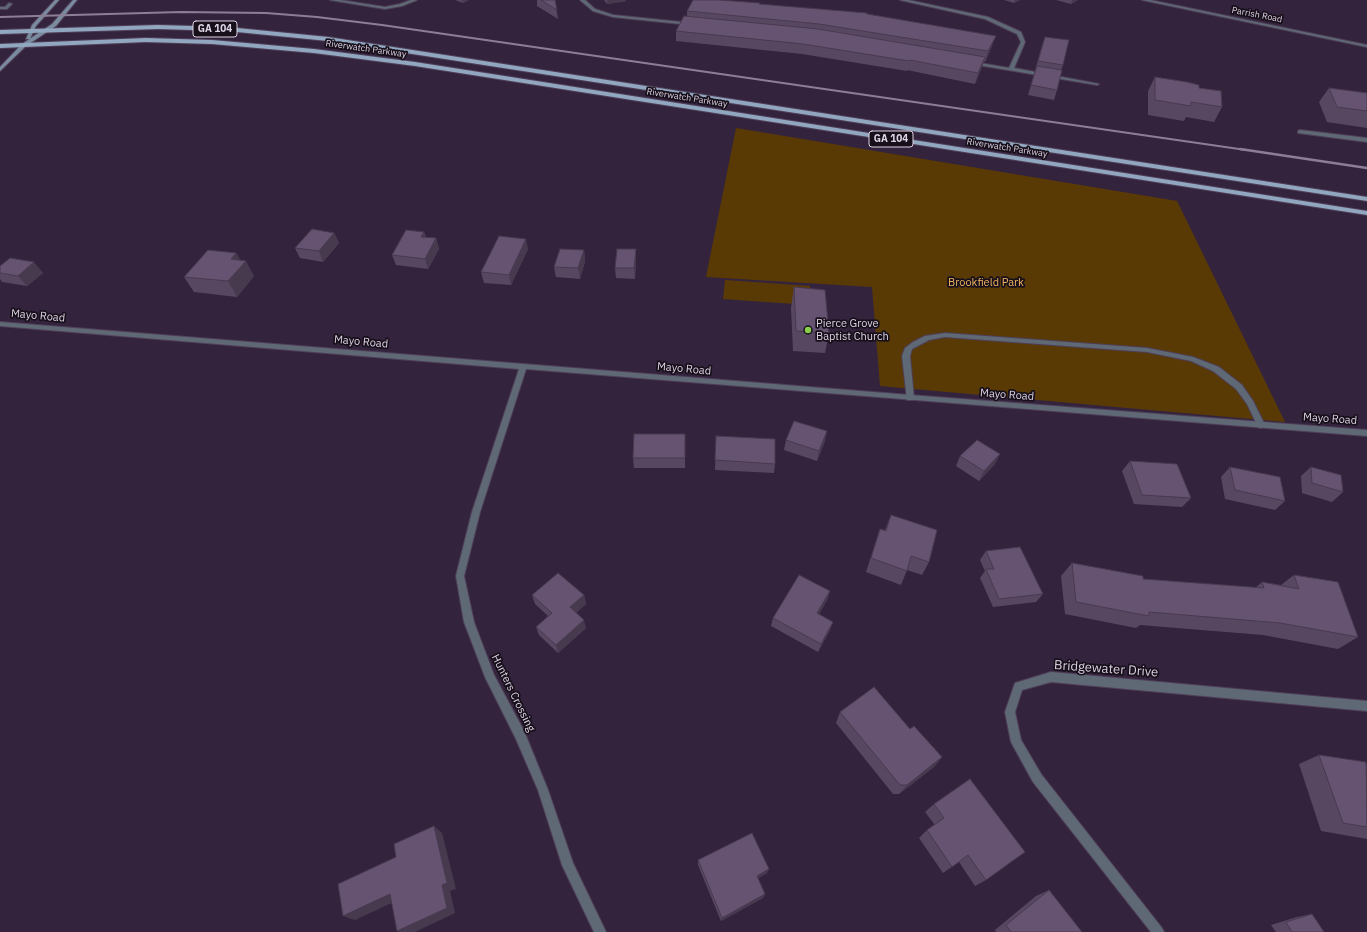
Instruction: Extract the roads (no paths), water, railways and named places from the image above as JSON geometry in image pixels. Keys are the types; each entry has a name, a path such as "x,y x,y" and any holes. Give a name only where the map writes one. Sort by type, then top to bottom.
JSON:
{"main road":[{"name":"Riverwatch Parkway","path":"0,32 158,27 212,29 328,39 1367,199"},
{"name":"Riverwatch Parkway","path":"0,46 146,40 212,42 314,51 422,65 1367,213"}],"street":[{"path":"24,45 32,31 57,0"},
{"path":"0,70 24,45 54,25 75,0 80,0"},
{"path":"332,0 385,8 401,5 415,0"},
{"path":"582,0 594,10 613,16 699,24"},
{"path":"902,0 986,18 1019,33 1023,42 1011,69"},
{"name":"Parrish Road","path":"1144,0 1367,46"},
{"path":"1156,3 1161,0"},
{"path":"0,8 6,8 10,4"},
{"path":"972,62 1097,84"},
{"path":"1300,132 1367,140"},
{"name":"Mayo Road","path":"0,324 910,398 1367,433"},
{"path":"910,398 906,356 909,348 927,338 945,335 1147,350 1193,359 1216,369 1239,387 1250,403 1261,425"},
{"name":"Hunters Crossing","path":"524,366 476,512 460,576 469,622 490,677 520,735 543,790 568,865 600,932"},
{"name":"Bridgewater Drive","path":"1158,932 1038,778 1016,742 1010,712 1018,686 1051,677 1367,706"}],"railway":[{"path":"0,17 181,12 266,13 317,17 382,25 1246,150"},
{"path":"1240,149 1367,168"}],"place":[{"name":"Pierce Grove Baptist Church","path":"808,330"}],"park label":[{"name":"Brookfield Park","path":"986,283"}]}
